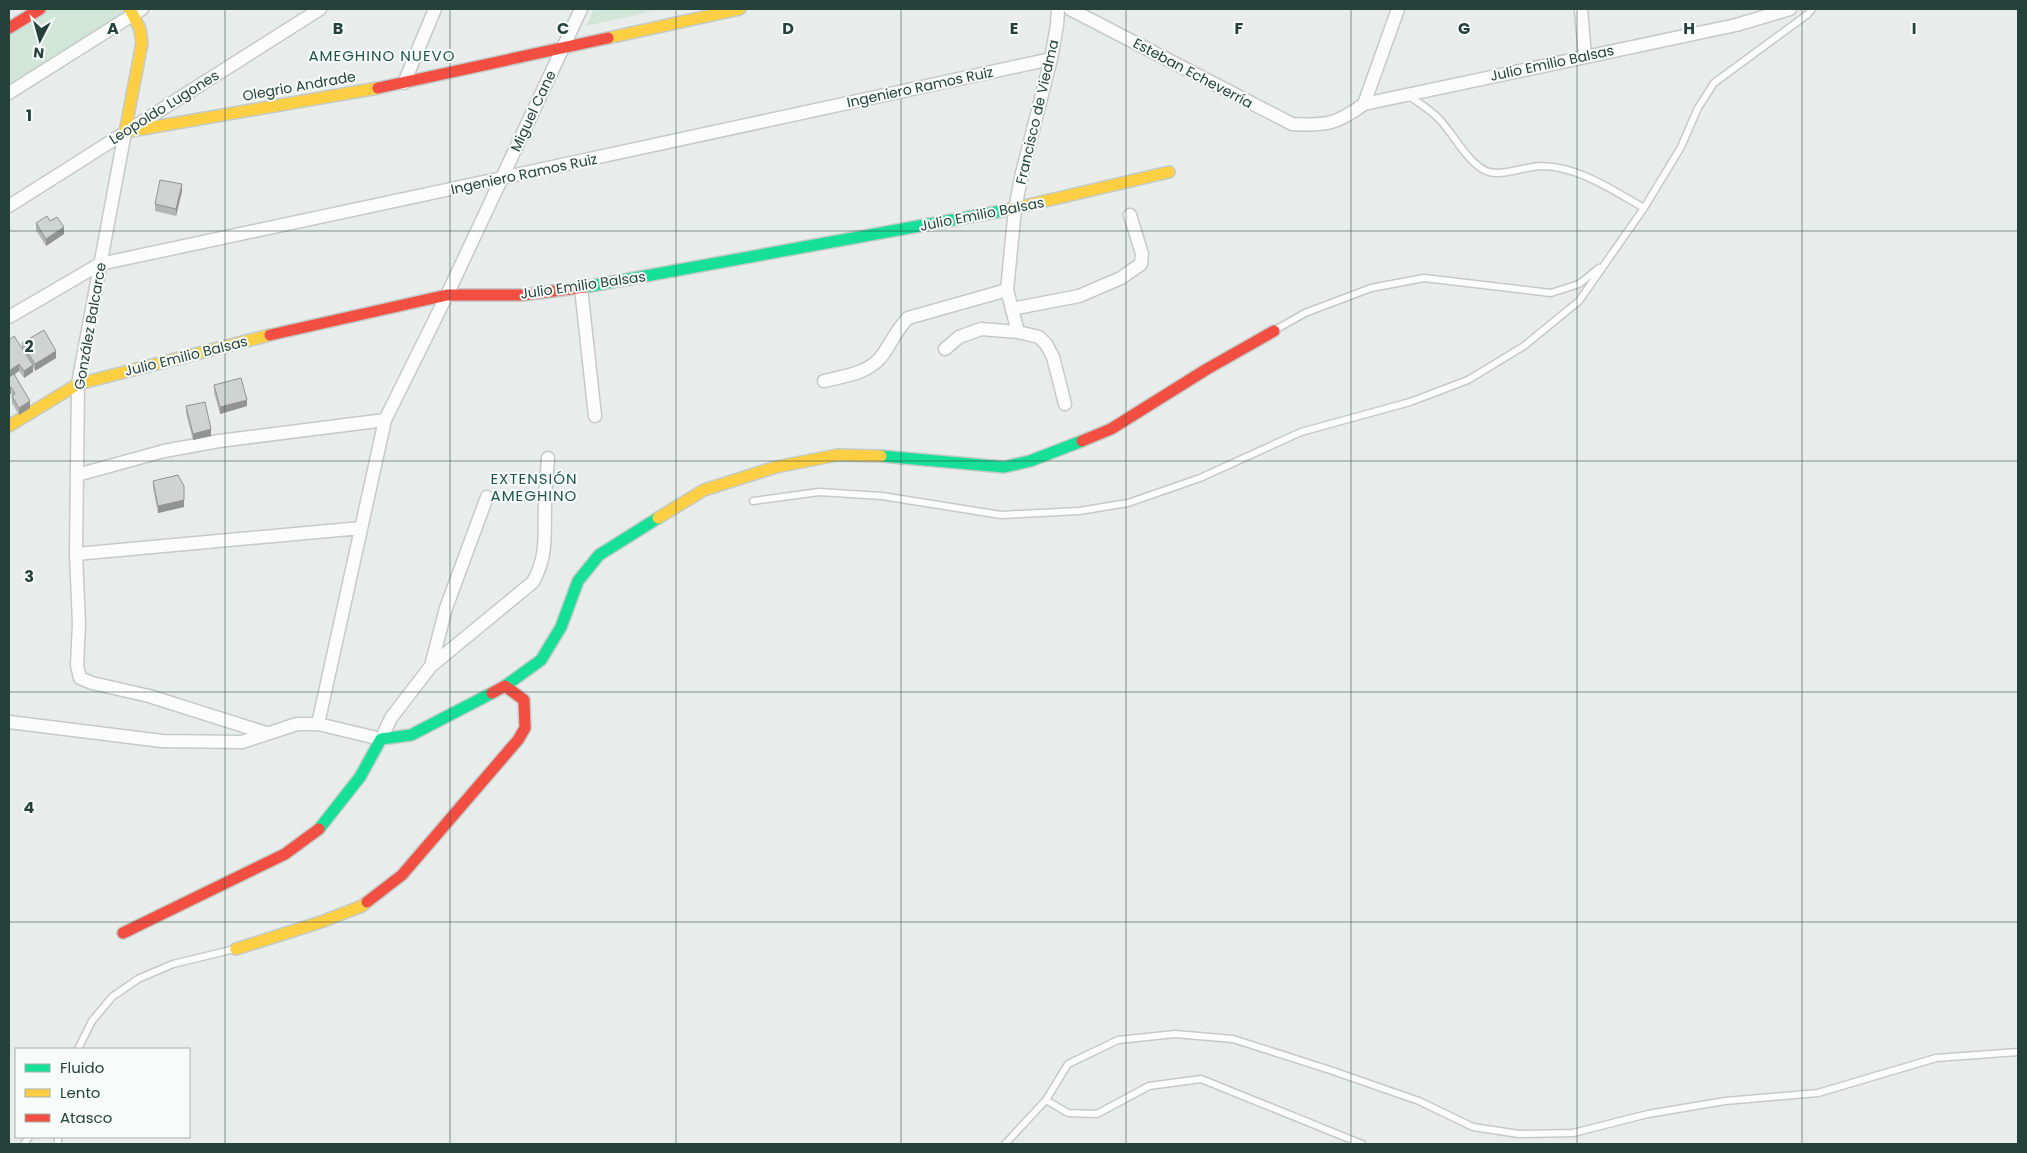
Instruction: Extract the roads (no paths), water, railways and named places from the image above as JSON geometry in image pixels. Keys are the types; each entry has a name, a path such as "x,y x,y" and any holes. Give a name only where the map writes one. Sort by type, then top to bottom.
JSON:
{"street":[{"path":"9,28 40,9"},
{"name":"Leopoldo Lugones","path":"9,206 320,9"},
{"path":"404,83 435,9"},
{"name":"Miguel Cane","path":"318,724 385,420 447,295 581,9"},
{"name":"Olegrio Andrade","path":"125,132 404,83 563,48 700,13 740,9"},
{"name":"Francisco de Viedma","path":"1018,332 1007,290 1015,209 1050,59 1057,25 1058,9"},
{"name":"Esteban Echeverría","path":"1070,9 1292,124 1318,126"},
{"path":"1364,104 1398,9"},
{"path":"1581,9 1585,56"},
{"name":"Julio Emilio Balsas","path":"1318,126 1343,119 1364,104 1736,25 1790,9"},
{"path":"9,93 135,11"},
{"name":"González Balcarce","path":"135,11 142,43 78,384 76,554 79,624 77,665 80,678 92,683 150,696 266,733"},
{"name":"Ingeniero Ramos Ruiz","path":"9,317 100,264 1050,59"},
{"name":"Julio Emilio Balsas","path":"9,426 78,384 232,344 447,295 523,295 581,288 1015,209 1169,172"},
{"path":"1012,309 1079,296 1120,278 1141,264 1142,254 1130,215"},
{"path":"581,288 595,416"},
{"path":"824,381 869,368 881,357 899,327 908,318 1007,290"},
{"path":"944,349 959,337 981,329 1018,332 1039,337 1046,344 1053,357 1065,404"},
{"path":"9,723 162,741 242,742 297,724 318,724 381,739 411,736 505,686 540,660 561,627 578,581 599,555 704,490 776,467 837,455 897,456 1004,467 1030,460 1111,429 1207,369 1274,331"},
{"path":"77,475 164,451 219,440 385,420"},
{"path":"123,933 285,854 316,832 360,777 391,718 431,666 533,582 541,567 544,549 544,503 548,458"},
{"path":"431,666 446,608 486,497"},
{"path":"76,554 361,528"},
{"path":"236,949 321,922 362,906 402,875 518,740 525,728 524,700 505,686"}],"lane":[{"path":"753,501 819,492 882,496 1001,514 1079,511 1128,503 1200,478 1301,432 1410,402 1468,380 1524,346 1579,301 1644,208 1681,147 1698,108 1714,84 1812,9"},
{"path":"1408,94 1439,119 1474,162 1488,172 1502,172 1541,166 1568,170 1582,174 1644,208"},
{"path":"1274,331 1305,313 1371,288 1424,278 1551,293 1579,284 1606,263"},
{"path":"78,1048 92,1021 112,997 138,979 173,964 236,949"},
{"path":"1005,1144 1046,1100 1068,1064 1118,1040 1175,1034 1233,1039 1419,1101 1473,1126 1519,1134 1573,1133 1648,1114 1725,1101 1818,1093 1936,1058 2018,1052"},
{"path":"1046,1100 1068,1113 1097,1114 1149,1086 1201,1079 1362,1144"}],"district":[{"name":"AMEGHINO NUEVO","path":"382,56"},
{"name":"EXTENSIÓN AMEGHINO","path":"534,488"}]}
